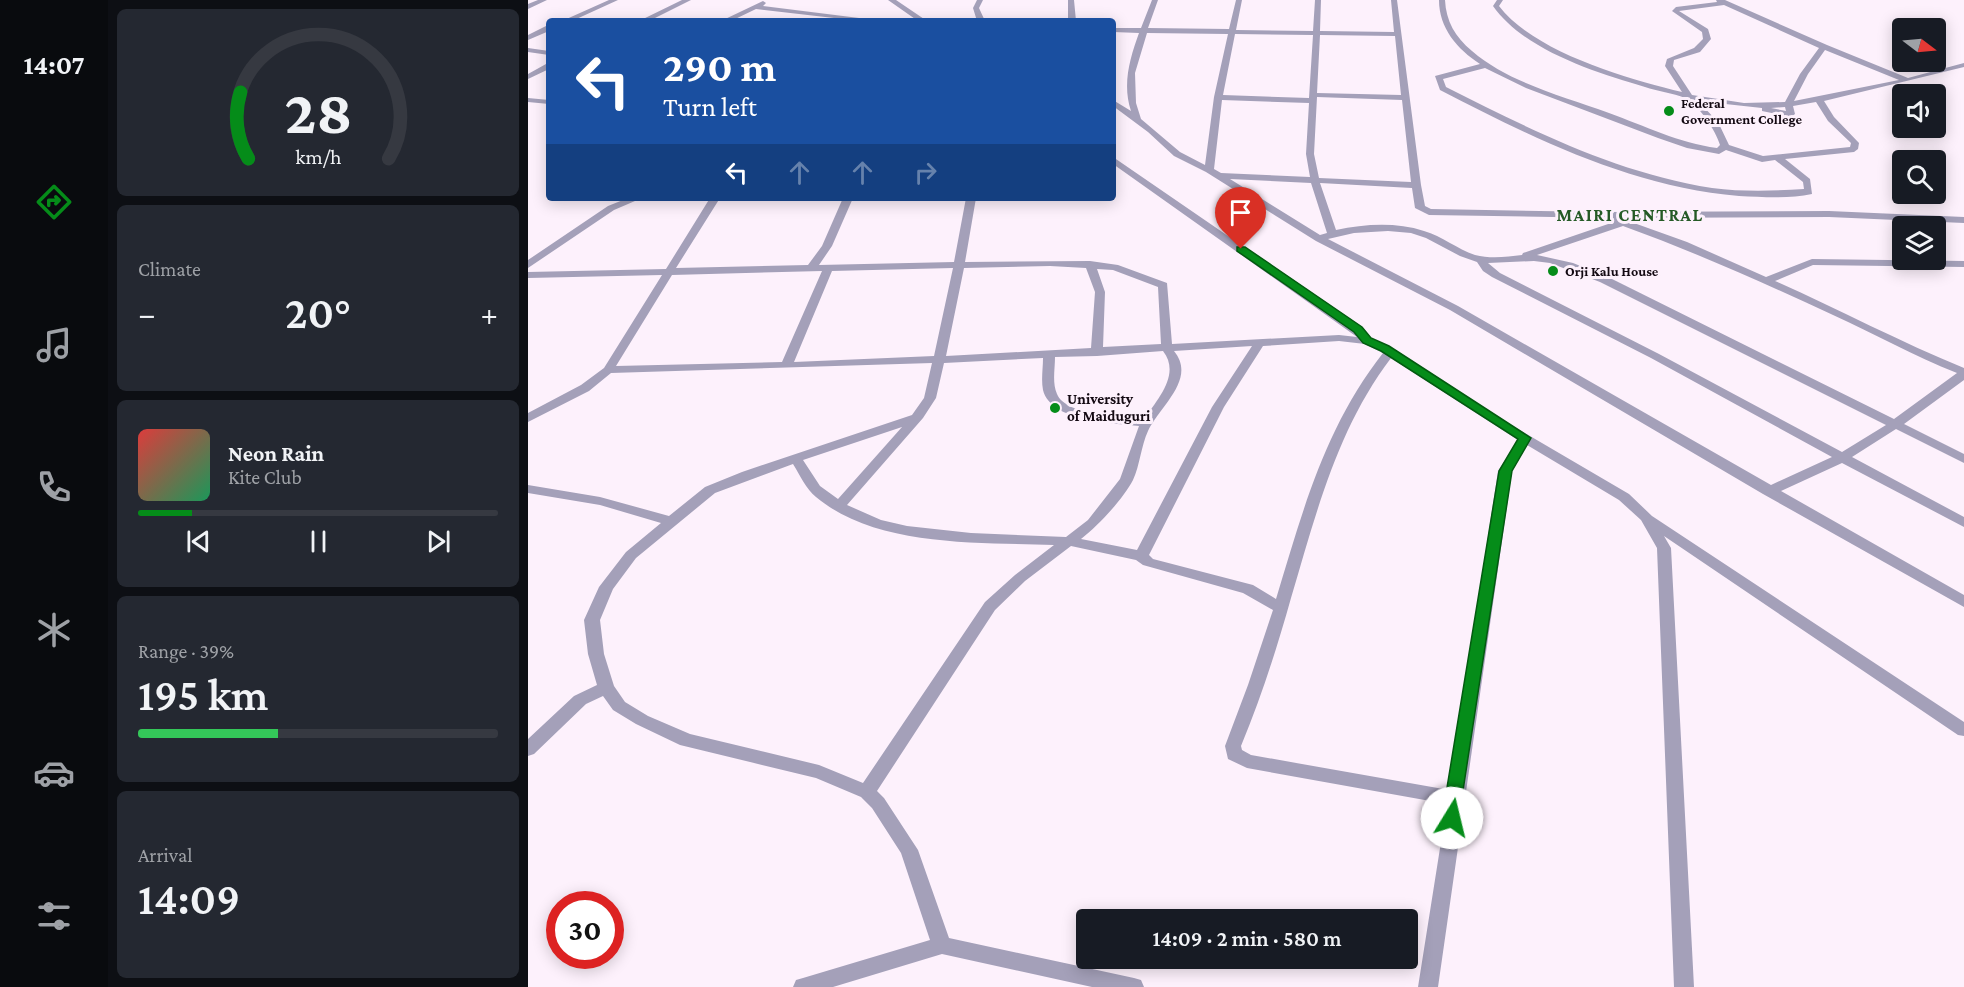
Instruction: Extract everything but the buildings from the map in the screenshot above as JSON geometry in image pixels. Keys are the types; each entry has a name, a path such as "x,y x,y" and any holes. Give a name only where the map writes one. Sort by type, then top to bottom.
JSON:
{"street":[{"path":"528,7 544,0"},
{"path":"573,18 615,0"},
{"path":"649,18 688,0"},
{"path":"732,18 770,0"},
{"path":"891,0 918,18"},
{"path":"980,0 976,8 980,18"},
{"path":"1071,0 1072,18"},
{"path":"1138,120 1131,103 1130,69 1155,0"},
{"path":"1209,170 1218,97 1239,0"},
{"path":"1318,0 1310,154 1326,236"},
{"path":"1394,0 1416,185 1420,208 1429,212 1600,215 1829,214 1961,222"},
{"path":"1442,0 1441,16 1446,26 1462,46 1486,65 1534,87 1685,144 1719,151 1724,146"},
{"path":"1500,0 1496,6 1501,14 1526,37 1627,81 1689,97 1789,114 1791,114 1788,104 1809,64 1824,47"},
{"path":"1724,146 1723,138 1710,117 1689,97 1669,66 1676,57 1697,50 1705,44 1707,35 1675,11 1678,8 1721,2 1890,75 1912,81"},
{"path":"756,7 853,18"},
{"path":"528,38 546,29"},
{"path":"1116,30 1399,34"},
{"path":"528,50 546,53"},
{"path":"1486,65 1438,78 1443,88 1517,126 1652,177 1698,190 1754,195 1809,192 1807,181 1778,158"},
{"path":"1788,104 1912,81 1961,67"},
{"path":"528,77 546,68"},
{"path":"1218,97 1407,98"},
{"path":"1724,146 1762,159 1854,149 1855,143 1831,119 1819,99"},
{"path":"528,100 546,102"},
{"path":"1116,104 1177,154 1454,308 1964,602"},
{"path":"1116,162 1358,330 1367,341"},
{"path":"1219,176 1416,185"},
{"path":"528,265 611,208 629,201"},
{"path":"531,418 585,388 608,370 714,201"},
{"path":"812,269 827,246 847,201"},
{"path":"838,507 917,418 930,398 960,264 970,201"},
{"path":"1600,215 1683,244 1839,313 1924,357 1964,373"},
{"path":"1520,258 1624,222"},
{"path":"1326,236 1350,230 1400,228 1423,233 1465,255 1481,260 1520,258 1549,260 1577,268 1964,459"},
{"path":"1481,260 1487,270 1496,275 1843,456 1964,523"},
{"path":"1765,281 1812,262 1964,264"},
{"path":"528,275 960,264 1090,264 1134,273 1163,285 1167,348 1175,359 1177,370 1169,391 1147,423 1126,480 1093,523 1066,541 990,606 867,792"},
{"path":"1090,264 1100,292 1097,353"},
{"path":"786,366 828,268"},
{"path":"608,370 786,366 1097,353 1339,338 1367,341 1389,352 1624,497 1646,517 1964,730"},
{"path":"1141,556 1218,408 1260,342"},
{"path":"1389,352 1354,399 1322,471 1281,608 1233,746 1234,754 1247,761 1455,798"},
{"path":"1050,355 1050,393 1053,401 1067,411 1147,423"},
{"path":"1768,491 1843,456 1895,424 1964,373"},
{"path":"917,418 710,490 631,555 606,587 592,620 596,654 606,688 620,706 642,720 686,740 819,772 867,792 878,803 909,850 942,945"},
{"path":"1428,987 1505,471 1525,438"},
{"path":"796,459 821,495 852,515 934,534 966,538 1066,541 1141,556 1148,562 1248,589 1281,608"},
{"path":"528,489 556,492 632,509 670,521"},
{"path":"1646,517 1664,548 1684,987"},
{"path":"528,749 580,700 606,688"},
{"path":"803,987 942,945 1108,984 1134,987"}],"place":[{"name":"Federal Government College","path":"1669,111"},
{"name":"Orji Kalu House","path":"1553,271"},
{"name":"University of Maiduguri","path":"1055,408"}],"district":[{"name":"MAIRI CENTRAL","path":"1630,215"}],"route":[{"path":"1241,249 1358,330 1367,341 1385,349 1525,438 1505,471 1452,818"}]}
